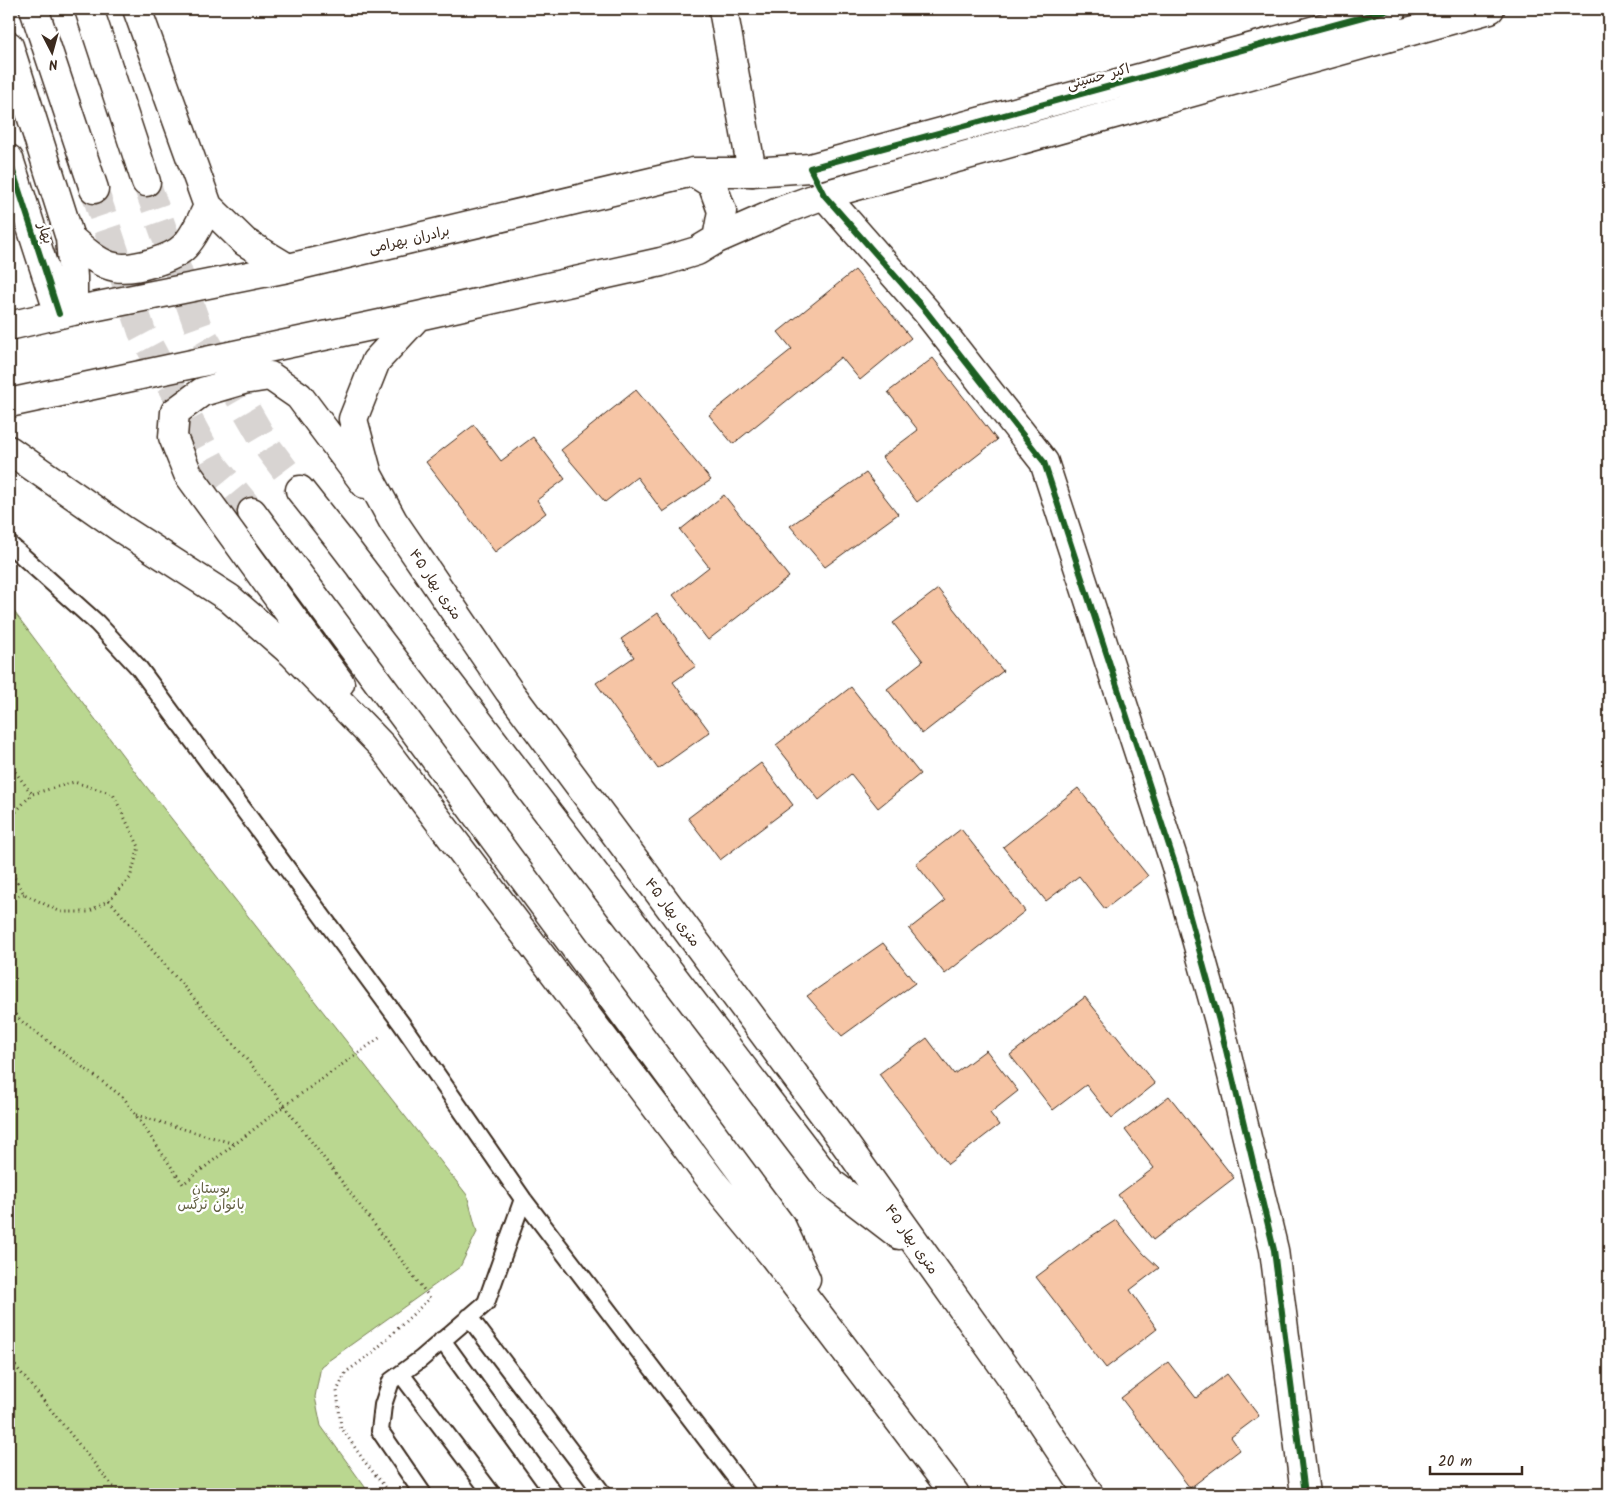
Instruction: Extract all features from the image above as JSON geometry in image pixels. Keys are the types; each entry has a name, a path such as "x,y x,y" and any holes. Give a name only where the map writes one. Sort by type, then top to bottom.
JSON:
{"main road":[{"path":"34,9 94,189"},
{"path":"89,9 146,182"},
{"path":"137,9 208,206 245,242 288,268"},
{"path":"723,9 752,172"},
{"name":"اکبر حسینی","path":"810,168 1392,9"},
{"path":"9,403 662,262 697,250 717,239 783,210 824,195 1490,9"},
{"path":"9,46 70,238 73,277 66,312"},
{"name":"بهار","path":"9,160 66,312"},
{"path":"810,168 824,195 926,311 1044,462 1176,867 1219,1021 1274,1250 1305,1494"},
{"name":"برادران بهرامی","path":"9,326 66,312 288,268 693,172 752,172 810,168"},
{"path":"693,172 712,184 722,211 717,239"},
{"path":"70,238 99,261 116,268 143,265 165,259 184,247 199,225 208,206"},
{"name":"۴۵ متری بهار","path":"418,316 376,361 353,419 368,475 393,521 509,690 828,1120 1012,1378 1089,1494"},
{"path":"393,521 299,396 270,376 243,380 202,392 175,412 172,437 188,474 340,684 382,746 712,1181 772,1254 955,1494"},
{"path":"9,450 122,529 229,598 292,653 382,746"},
{"path":"300,490 830,1182 922,1253"},
{"path":"252,512 782,1228 830,1330"}],"lane":[{"path":"9,544 97,623 139,668 400,1023 523,1199 748,1494"},
{"path":"422,1494 380,1431 383,1405 391,1381 486,1303 523,1199"},
{"path":"470,1317 603,1494"},
{"path":"442,1340 554,1494"},
{"path":"401,1374 492,1494"}],"path":[{"path":"9,764 32,794"},
{"path":"9,819 32,794 74,782 113,794 139,848 130,878 109,900 88,912 61,912 24,894 9,868"},
{"path":"9,899 24,894"},
{"path":"109,900 267,1083 430,1298 371,1354 346,1372 337,1391 341,1427 364,1461 391,1494"},
{"path":"9,1007 21,1021 124,1098 184,1184 284,1106 400,1023"},
{"path":"136,1115 235,1144"},
{"path":"9,1358 119,1494"}],"green space":[{"name":"بوستان بانوان نرگس","path":"9,605 142,781 467,1195 477,1232 460,1267 321,1366 315,1397 321,1426 370,1494 9,1494"}],"building":[{"path":"855,270 911,338 860,380 841,357 733,444 709,415 792,349 778,332"},
{"path":"933,358 997,440 917,502 882,457 918,430 888,392"},
{"path":"636,390 711,480 663,512 637,477 605,502 561,450"},
{"path":"474,425 501,461 533,437 565,479 537,500 546,513 495,552 426,462"},
{"path":"866,473 898,514 825,567 790,526"},
{"path":"724,495 789,577 708,640 673,595 709,567 680,530"},
{"path":"938,589 1003,671 922,734 887,689 923,661 893,623"},
{"path":"658,613 696,666 673,682 710,732 658,769 596,683 634,657 621,639"},
{"path":"851,687 920,774 878,808 851,774 819,800 776,745"},
{"path":"761,763 793,805 720,860 688,818"},
{"path":"1078,788 1148,876 1105,909 1079,876 1046,901 1003,847"},
{"path":"961,829 1025,911 945,974 909,929 945,901 916,864"},
{"path":"883,943 915,983 842,1036 807,996"},
{"path":"1085,997 1155,1084 1112,1118 1086,1085 1053,1110 1010,1055"},
{"path":"927,1038 954,1074 986,1050 1018,1091 990,1113 999,1125 948,1164 879,1074"},
{"path":"1169,1096 1234,1178 1153,1240 1118,1195 1154,1168 1125,1130"},
{"path":"1116,1220 1143,1253 1159,1268 1130,1290 1157,1329 1106,1368 1036,1277"},
{"path":"1168,1362 1196,1398 1227,1374 1259,1416 1231,1437 1240,1450 1190,1488 1121,1398"}],"tunnel":[{"path":"146,182 198,327 269,449 300,490"},
{"path":"94,189 142,332 212,463 252,512"}],"cycle path":[{"path":"1305,1494 1274,1250 1219,1021 1176,867 1044,462 926,311 824,195 810,168 1392,9"},
{"path":"9,159 59,314"}]}
